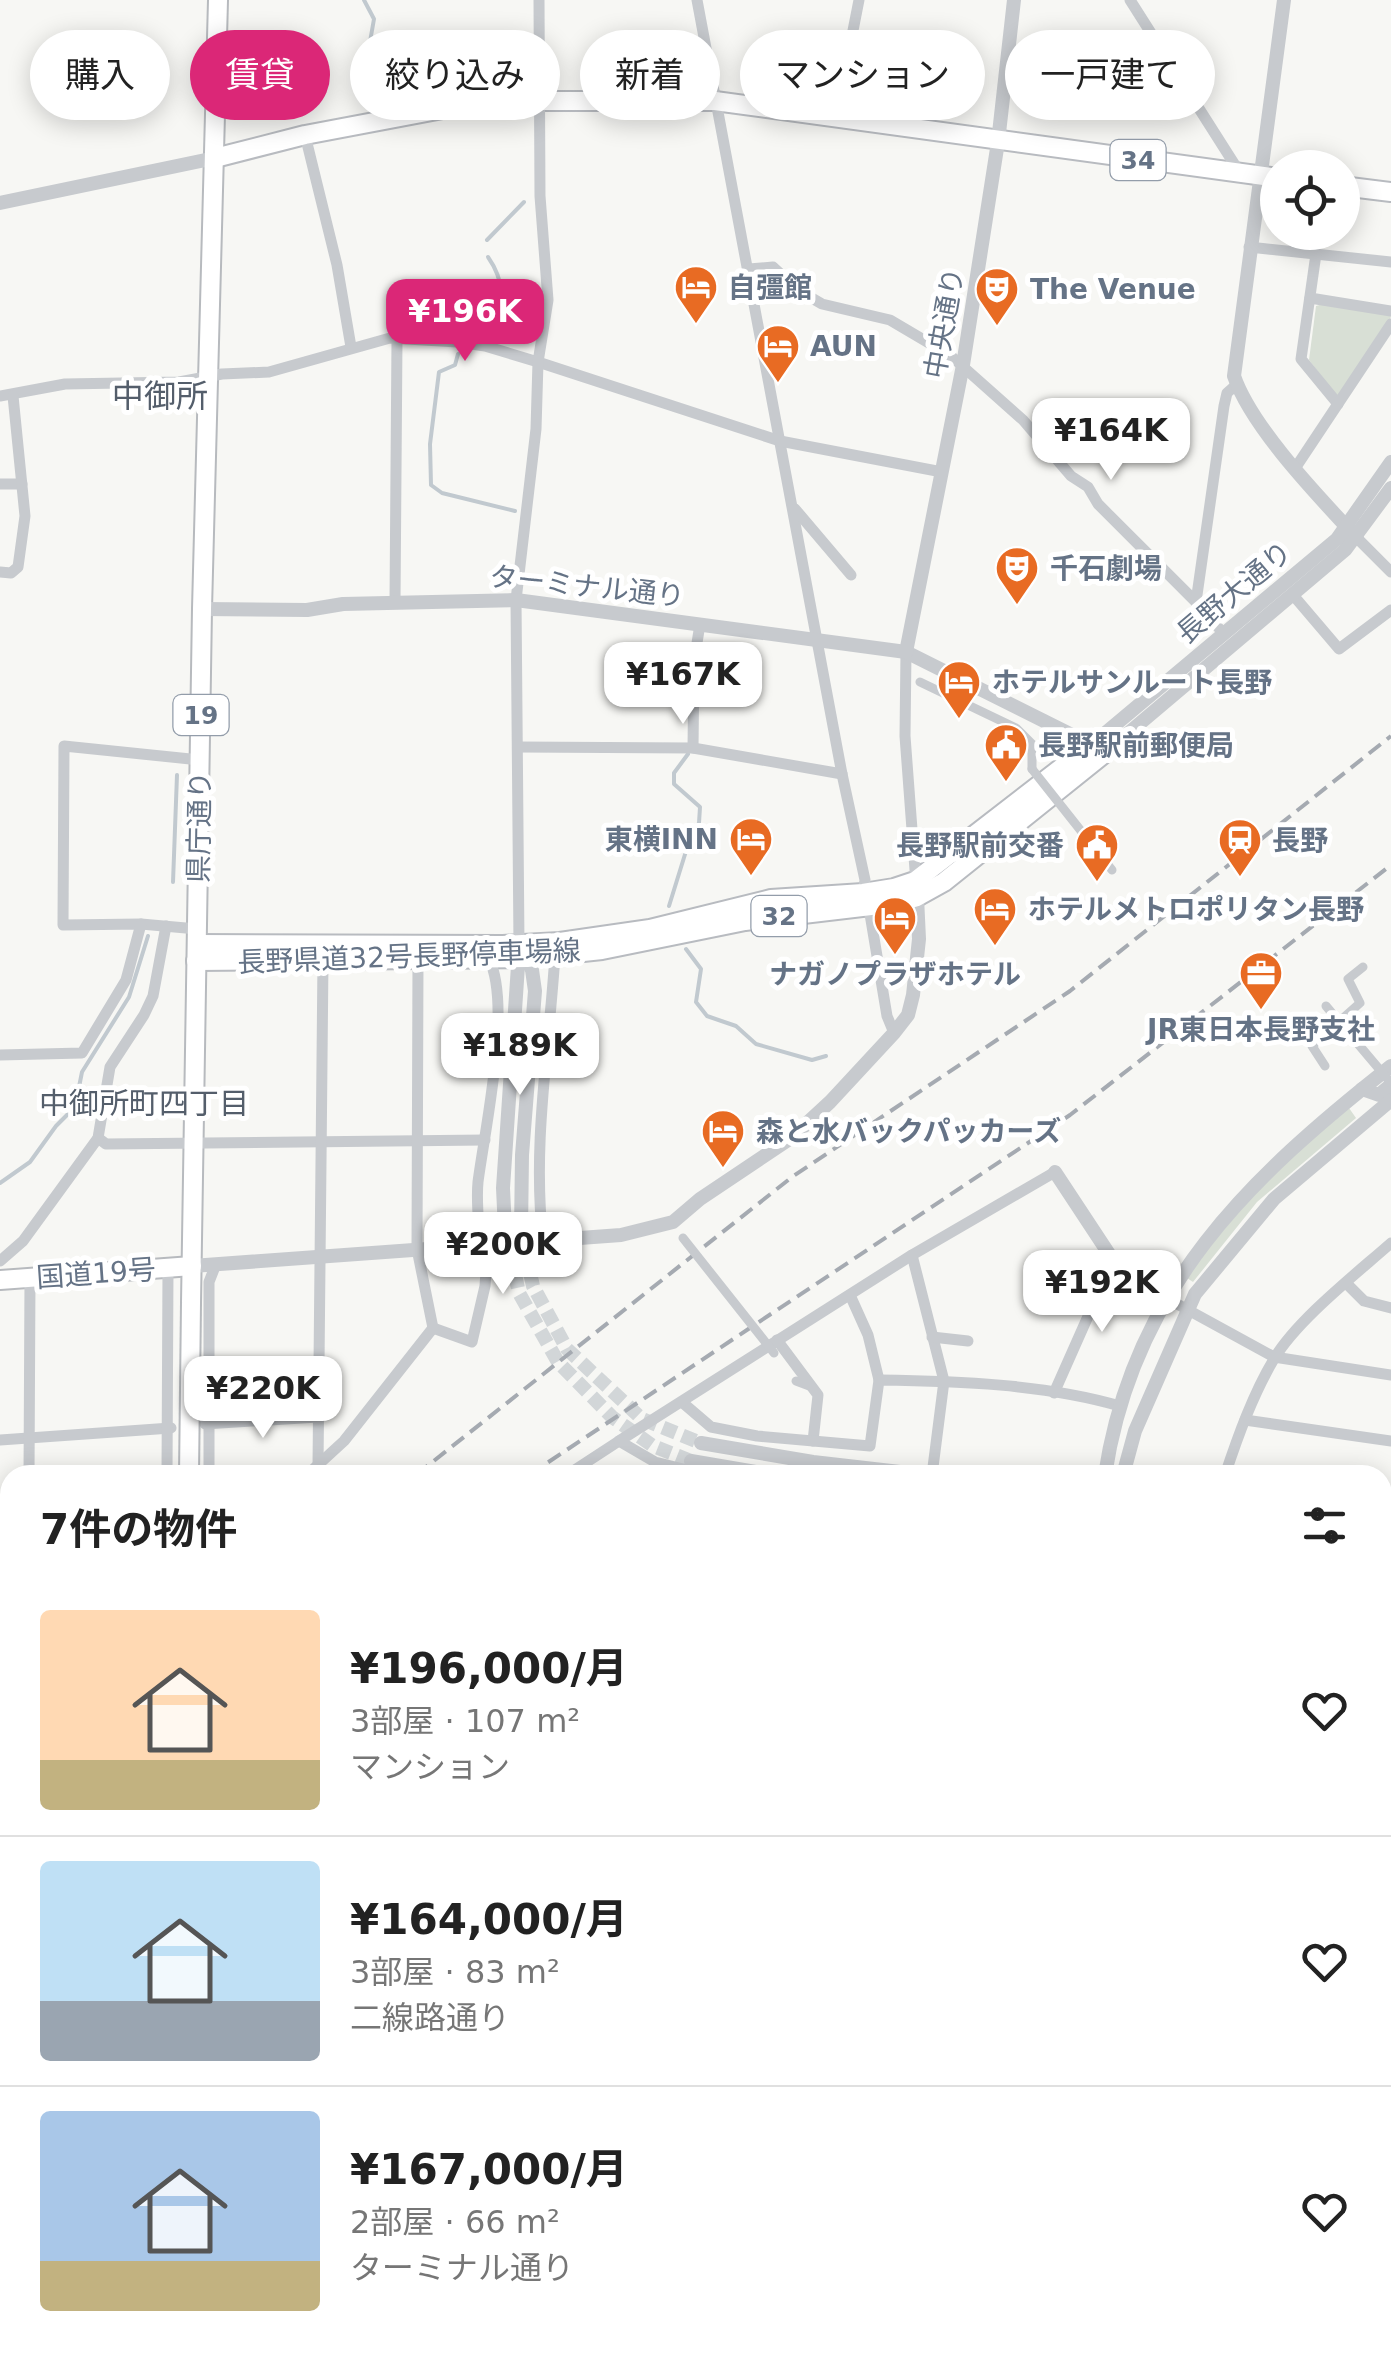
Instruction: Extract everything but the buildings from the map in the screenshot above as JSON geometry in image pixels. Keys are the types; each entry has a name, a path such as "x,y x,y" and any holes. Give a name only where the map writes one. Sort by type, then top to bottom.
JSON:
{"main road":[{"name":"県庁通り","path":"188,1465 202,610 218,0"},
{"name":"34","path":"215,158 379,120"},
{"name":"34","path":"855,120 1259,176"},
{"path":"1360,188 1391,192"},
{"name":"長野県道32号長野停車場線","path":"197,945 555,955 602,950 866,901 894,888 916,889 944,882 1108,749"},
{"name":"長野県道32号長野停車場線","path":"197,945 323,959 489,959 650,929 771,899 866,901"},
{"name":"国道19号","path":"0,1280 192,1266"}],"street":[{"path":"539,0 539,30"},
{"path":"698,0 703,30"},
{"path":"853,30 859,0"},
{"name":"中央通り","path":"906,652 963,365 998,142 1014,0"},
{"path":"1130,0 1259,176"},
{"path":"1284,0 1234,353 1236,384 1296,468 1391,572"},
{"path":"513,1231 503,1188 522,954 516,600 536,429 538,362 548,300 538,120"},
{"path":"719,120 865,880 887,1016 894,1033"},
{"path":"305,135 337,265 350,347"},
{"path":"0,204 215,158"},
{"path":"1249,247 1391,262"},
{"path":"1316,254 1302,359 1338,404"},
{"path":"749,268 773,268 822,304 890,320 963,365 1041,438 1072,476 1078,477 1098,504 1223,634"},
{"path":"1310,298 1391,310"},
{"path":"1296,468 1391,324"},
{"path":"395,602 398,338"},
{"path":"0,572 11,573 18,567 25,516 6,396 64,384 179,382 269,372 350,347 398,338 485,346 780,441 942,472"},
{"path":"1196,602 1226,393 1236,384"},
{"name":"長野大通り","path":"1108,749 1120,722 1337,539 1352,532 1391,462"},
{"path":"0,484 22,484"},
{"name":"長野大通り","path":"1108,749 1292,595 1391,488"},
{"path":"793,507 851,575"},
{"path":"1292,595 1340,649 1391,610"},
{"name":"ターミナル通り","path":"202,610 307,610 343,604 516,600 906,652 1108,749"},
{"path":"692,748 694,662 700,624"},
{"path":"192,1266 621,1235 673,1222 700,1199 791,1138 894,1033 908,1015 913,994 919,939 904,736 906,652"},
{"path":"920,682 1016,728 1032,744 1032,769 1112,870"},
{"path":"1108,749 1120,722"},
{"path":"197,945 166,926 63,925 64,746 200,760"},
{"path":"518,746 692,748 842,774"},
{"path":"0,1055 82,1053 126,980 142,924"},
{"path":"0,1261 24,1241 98,1138 110,1067 153,996 166,926"},
{"path":"542,1240 538,1190 540,1101 555,955"},
{"path":"318,1465 323,959"},
{"path":"319,1465 344,1441 434,1328 418,1249 418,959"},
{"path":"434,1328 472,1342 484,1286 478,1186 492,1104 498,1005 497,980 489,959"},
{"path":"1325,1066 1312,1046 1360,1002 1348,979 1363,967"},
{"path":"1326,1006 1391,1084 1379,1095 1362,1089"},
{"path":"1107,1465 1120,1406 1139,1356 1168,1299 1212,1230 1253,1184 1391,1066"},
{"path":"1126,1465 1134,1431 1187,1309 1230,1248 1274,1199 1391,1100"},
{"path":"98,1138 106,1144 485,1140"},
{"path":"583,1465 775,1346 912,1255 1055,1172 1113,1260 1168,1299 1274,1357 1391,1376"},
{"path":"683,1238 818,1396 814,1441"},
{"path":"1229,1465 1274,1357 1391,1243"},
{"path":"912,1255 944,1381 931,1465"},
{"path":"1054,1393 1113,1260"},
{"path":"209,1465 209,1282 216,1264"},
{"path":"168,1268 168,1465"},
{"path":"29,1465 30,1278"},
{"path":"1346,1283 1364,1301 1391,1308"},
{"path":"683,1403 711,1427 757,1436 870,1446 879,1380 868,1335 850,1295"},
{"path":"932,1336 968,1341"},
{"path":"879,1380 944,1381 1054,1393 1120,1406"},
{"path":"796,1382 812,1387"},
{"path":"207,1424 318,1417"},
{"path":"1246,1420 1391,1441"},
{"path":"0,1440 169,1428"},
{"path":"619,1442 649,1465"},
{"path":"701,1444 840,1465"},
{"path":"691,1461 715,1465"}],"shaded area":[{"path":"1316,306 1389,313 1391,317 1339,395 1309,360"},
{"path":"1349,1108 1356,1118 1257,1202 1193,1282 1187,1278 1262,1187"}],"waterway":[{"path":"364,0 374,19 372,30"},
{"path":"487,240 524,202"},
{"path":"488,257 501,287 500,339"},
{"path":"458,354 455,365 439,372 430,444 431,485 442,493 515,511"},
{"path":"669,906 691,835 699,823 700,807 674,784 674,773 688,754"},
{"path":"173,882 177,775"},
{"path":"0,1183 30,1162 75,1107 82,1072 129,997 148,936"},
{"path":"686,949 701,969 696,1002 707,1016 736,1026 756,1044 812,1060 826,1056"}],"tunnel":[{"path":"521,1232 533,1286 567,1349 642,1419 701,1443"},
{"path":"506,1233 519,1293 558,1362 612,1417 653,1446 691,1461"}],"railway":[{"path":"429,1465 792,1177 1070,991 1391,736"},
{"path":"544,1465 1070,1115 1391,865"}],"place":[{"name":"自彊館","path":"696,325"},
{"name":"The Venue","path":"997,327"},
{"name":"AUN","path":"778,384"},
{"name":"千石劇場","path":"1017,606"},
{"name":"ホテルサンルート長野","path":"959,720"},
{"name":"長野駅前郵便局","path":"1006,783"},
{"name":"東横INN","path":"751,877"},
{"name":"長野","path":"1240,878"},
{"name":"長野駅前交番","path":"1097,883"},
{"name":"ホテルメトロポリタン長野","path":"995,947"},
{"name":"ナガノプラザホテル","path":"895,956"},
{"name":"JR東日本長野支社","path":"1261,1011"},
{"name":"森と水バックパッカーズ","path":"723,1169"}],"district":[{"name":"中御所","path":"160,396"},
{"name":"中御所町四丁目","path":"144,1104"}]}
